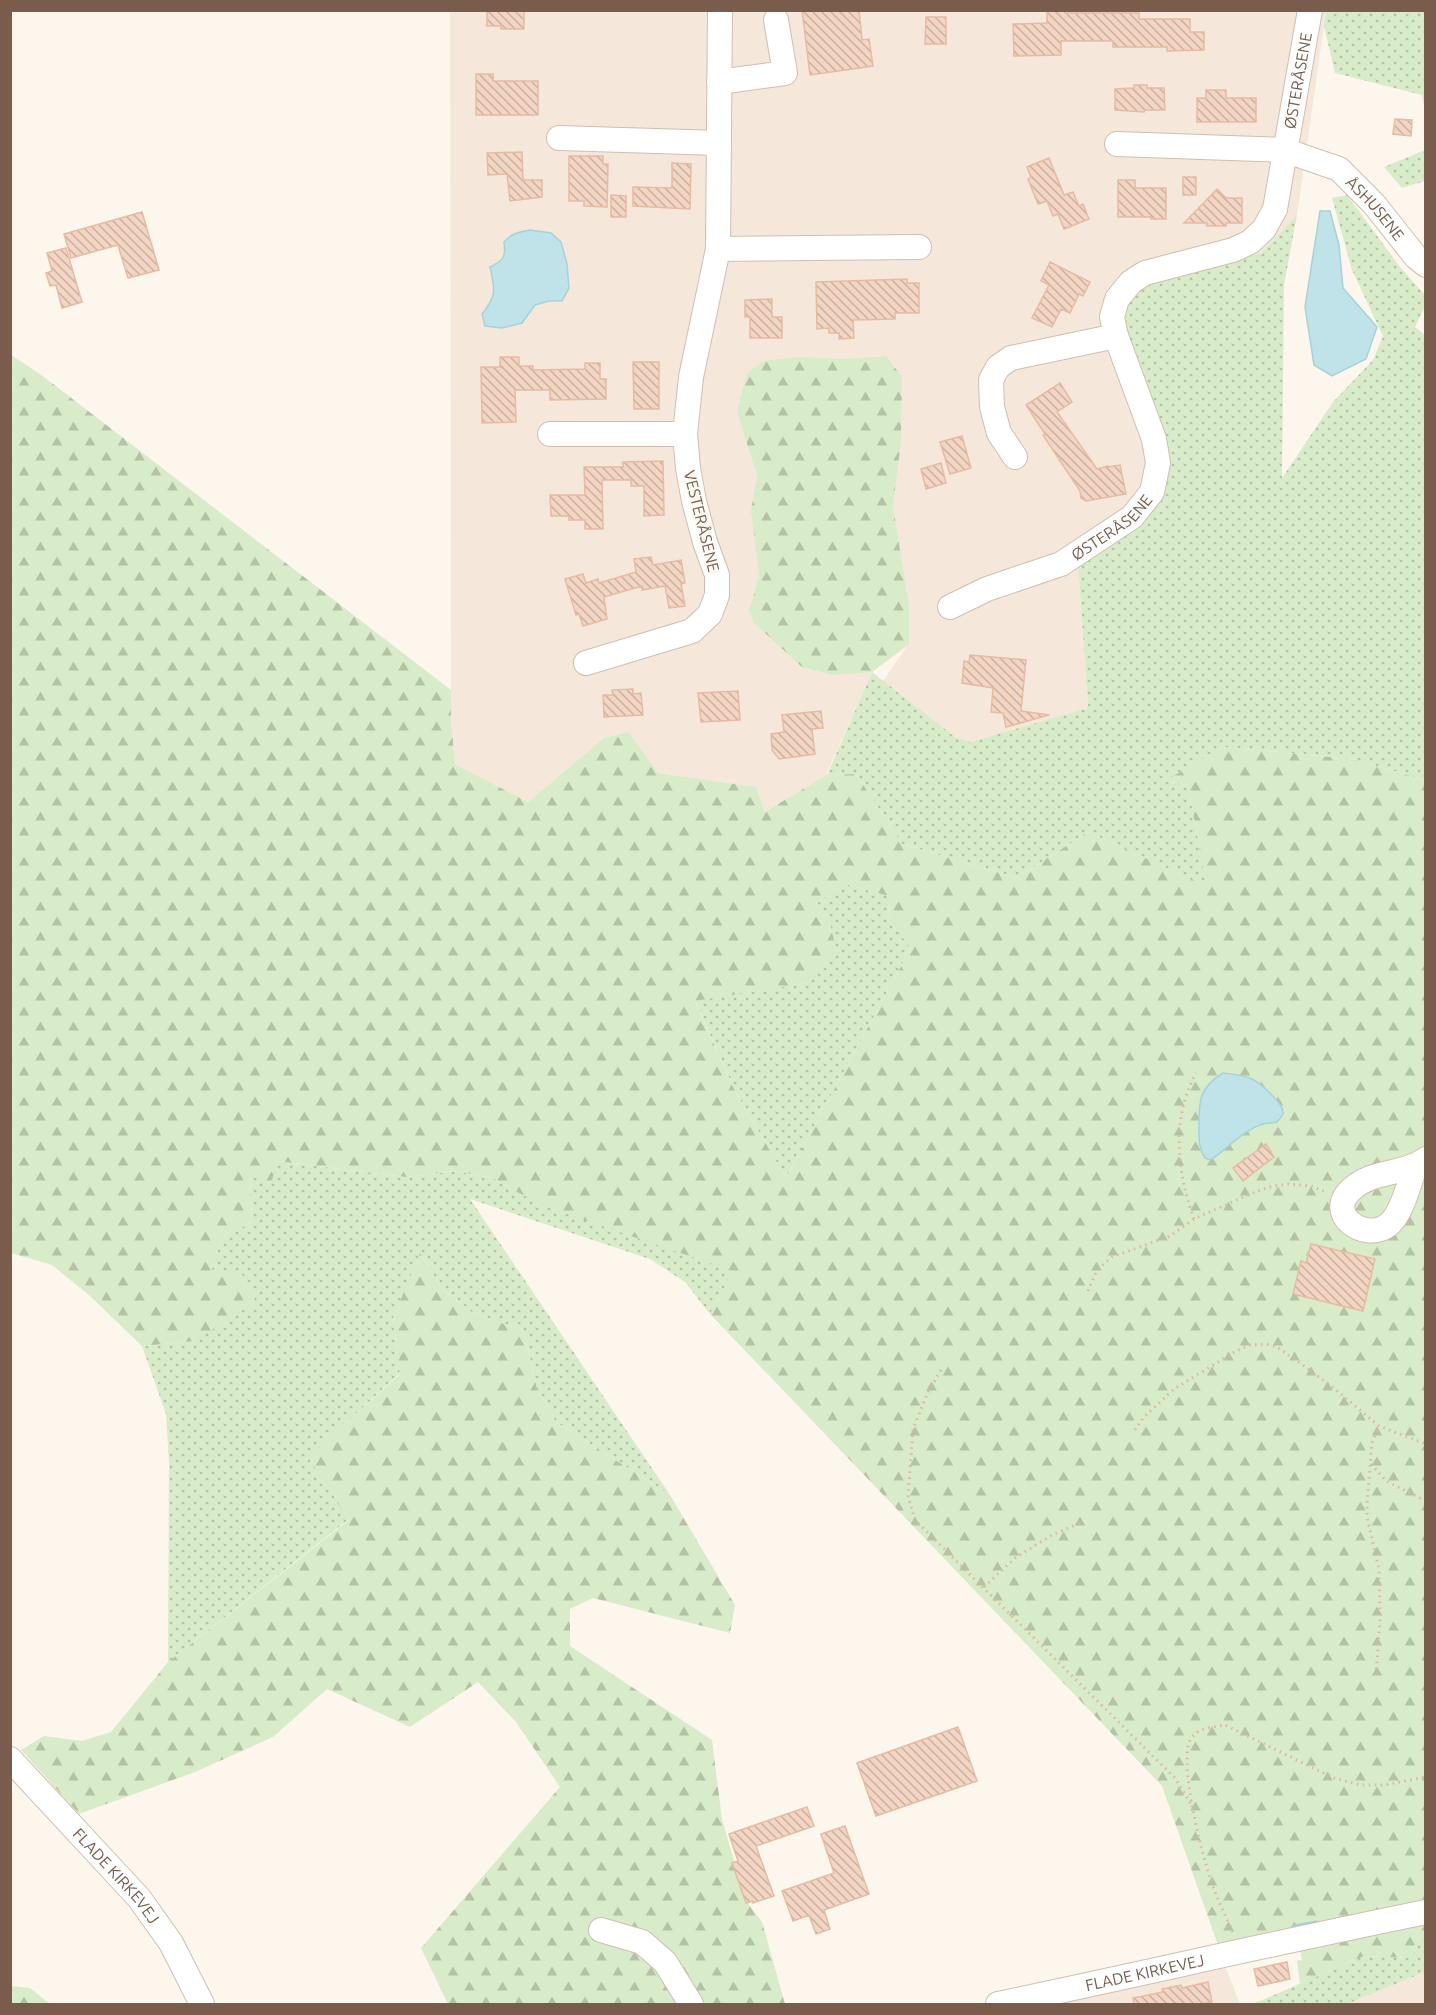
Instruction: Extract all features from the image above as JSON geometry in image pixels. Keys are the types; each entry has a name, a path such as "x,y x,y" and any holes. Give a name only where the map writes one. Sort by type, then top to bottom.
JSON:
{"street":[{"name":"VESTERÅSENE","path":"586,663 692,631 710,614 717,595 717,575 694,501 685,434 691,376 718,249 720,10"},
{"name":"ØSTERÅSENE","path":"950,607 987,589 1061,564 1132,517 1152,492 1158,463 1154,439 1116,336 1112,317 1117,299 1131,282 1145,273 1233,250 1250,242 1264,229 1275,209 1310,10"},
{"path":"719,82 785,74 776,20"},
{"path":"559,138 719,143"},
{"name":"ØSTERÅSENE","path":"1117,144 1284,150"},
{"name":"ÅSHUSENE","path":"1284,150 1339,169 1374,204 1416,258 1425,265"},
{"path":"718,249 919,247"},
{"path":"1015,457 999,433 992,407 992,380 998,367 1011,358 1116,336"},
{"path":"550,434 685,434"},
{"path":"1420,1163 1402,1204 1390,1224 1379,1231 1362,1229 1349,1223 1342,1212 1344,1200 1353,1188 1372,1177 1420,1163"},
{"name":"FLADE KIRKEVEJ","path":"10,1759 139,1898 171,1943 202,2004"},
{"name":"FLADE KIRKEVEJ","path":"998,2004 1425,1912"},
{"path":"601,1929 642,1942 665,1962 692,2004"}],"path":[{"path":"1194,1219 1185,1193 1179,1152 1180,1119 1187,1090 1196,1073"},
{"path":"1088,1291 1097,1270 1112,1257 1170,1236 1194,1219 1269,1187 1288,1184 1311,1186 1344,1200"},
{"path":"1135,1431 1143,1418 1174,1389 1236,1351 1250,1345 1266,1344 1277,1347 1296,1359 1378,1426 1425,1444"},
{"path":"941,1370 928,1392 913,1429 908,1496 915,1520 1175,1778 1192,1806"},
{"path":"1376,1676 1380,1621 1379,1569 1367,1518 1372,1443 1378,1426"},
{"path":"1371,1464 1386,1481 1425,1501"},
{"path":"984,1587 1015,1558 1052,1535 1082,1522"},
{"path":"1233,1954 1207,1868 1192,1806 1185,1758 1191,1738 1206,1728 1225,1725 1334,1778 1361,1785 1384,1785 1425,1777"}],"shaded area":[{"path":"450,11 1326,11 1297,215 1261,253 1142,286 1167,474 1078,561 1088,708 970,742 955,737 883,681 907,646 872,672 826,775 765,812 756,787 658,773 629,732 604,738 528,802 455,764 451,720"},
{"path":"1225,1966 1240,2004 1036,2004"},
{"path":"1425,1972 1425,2004 1347,2004"}],"green space":[{"path":"1326,11 1425,11 1425,111 1422,95 1335,73 1324,26"},
{"path":"1425,150 1425,181 1402,188 1384,167"},
{"path":"1347,195 1400,267 1425,295 1425,306 1415,327 1426,336 1425,780 1352,759 1222,747 1166,781 1188,785 1207,887 1088,832 1017,878 902,844 856,774 827,775 872,672 955,737 970,742 1088,708 1078,561 1156,501 1121,330 1126,305 1142,286 1261,253 1297,215 1284,285 1282,478 1333,402 1373,360 1383,336 1352,270 1332,198"},
{"path":"10,354 44,377 451,690 455,764 528,802 604,738 629,732 658,773 756,787 765,812 826,775 856,774 902,844 1017,878 1088,832 1206,886 1188,785 1165,781 1222,747 1352,759 1425,780 1425,1907 1220,1951 1162,1786 710,1314 733,1271 552,1209 493,1178 455,1171 406,1177 277,1161 271,1184 250,1176 252,1221 222,1240 210,1269 243,1275 256,1302 194,1341 142,1346 90,1296 52,1265 11,1253","holes":["845,884 889,896 890,922 911,948 786,1178 734,1089 695,1001 806,983 824,969 836,950 830,923 813,906"]},
{"path":"886,356 902,377 901,442 893,506 909,606 909,644 872,672 833,675 802,667 754,623 749,611 759,576 751,511 757,475 737,412 747,373 764,361 798,357 846,359"},
{"path":"845,884 889,896 890,922 911,948 786,1178 734,1089 695,1000 806,983 813,906"},
{"path":"276,1161 406,1177 455,1171 493,1178 517,1192 734,1271 710,1314 685,1282 650,1259 470,1199 670,1495 556,1422 537,1389 524,1331 473,1313 442,1289 421,1254 393,1318 400,1373 309,1457 349,1519 168,1662 169,1462 166,1414 142,1346 194,1341 210,1269 222,1240 252,1221 250,1176"},
{"path":"420,1253 442,1289 473,1313 524,1331 537,1389 556,1422 670,1495 735,1605 730,1633 593,1598 570,1609 570,1646 712,1740 722,1819 745,1899 762,1922 785,2004 448,2004 421,1948 560,1787 516,1722 478,1682 410,1727 327,1689 273,1737 195,1772 79,1814 21,1750 44,1736 82,1741 111,1732 168,1662 349,1520 308,1457 400,1374 393,1318"},
{"path":"1425,1918 1425,1934 1415,1940 1414,1955 1405,1958 1364,1956 1300,1984 1297,1961 1302,1960 1299,1945"},
{"path":"1425,1934 1425,1972 1347,2004 1253,2004 1364,1956 1405,1958 1413,1955 1415,1940"},
{"path":"11,1986 30,1988 50,2004 11,2004"}],"water":[{"path":"1320,211 1330,211 1339,245 1343,288 1377,327 1366,359 1332,376 1314,365 1305,307"},
{"path":"530,230 551,233 561,242 567,264 569,288 562,301 549,301 535,305 522,323 502,328 485,326 482,314 493,292 490,267 503,258 504,242 507,239 516,233"},
{"path":"1223,1073 1256,1081 1276,1100 1283,1114 1277,1122 1256,1126 1210,1160 1205,1158 1199,1142 1200,1102 1209,1084"}],"building":[{"path":"524,10 524,29 501,29 501,26 487,26 487,12"},
{"path":"802,10 859,10 862,40 869,39 873,66 810,75"},
{"path":"1047,10 1065,10 1065,13 1139,13 1139,19 1190,19 1190,32 1204,32 1204,50 1167,51 1167,47 1113,47 1113,41 1061,41 1061,55 1014,56 1013,24 1047,23"},
{"path":"926,17 946,17 946,44 925,44"},
{"path":"476,74 493,74 493,81 538,81 538,115 476,115"},
{"path":"1134,85 1164,88 1165,110 1145,110 1144,112 1115,110 1115,89 1134,88"},
{"path":"1206,90 1226,90 1226,98 1256,98 1256,122 1197,122 1197,98 1206,98"},
{"path":"1395,119 1412,120 1411,136 1393,134"},
{"path":"522,152 523,180 542,180 542,197 510,201 507,174 488,175 487,153"},
{"path":"569,156 603,156 603,164 608,164 607,207 584,206 584,201 569,201"},
{"path":"1049,158 1064,195 1073,192 1079,206 1083,204 1089,219 1064,229 1058,214 1053,216 1047,201 1038,204 1028,179 1031,177 1027,167"},
{"path":"672,163 691,164 690,209 633,206 633,187 672,188"},
{"path":"1183,177 1196,177 1196,195 1183,195"},
{"path":"1118,180 1135,180 1135,188 1166,188 1166,219 1118,217"},
{"path":"1217,189 1226,198 1242,198 1242,223 1207,226 1207,223 1184,223"},
{"path":"611,195 626,196 626,217 611,217"},
{"path":"142,212 159,270 128,278 118,245 71,258 64,234"},
{"path":"66,248 82,302 62,308 56,285 50,286 46,273 52,271 47,253"},
{"path":"1050,262 1090,282 1083,296 1079,294 1070,313 1061,309 1052,327 1032,318 1049,285 1041,281"},
{"path":"907,279 907,283 919,283 919,313 895,313 895,319 853,320 854,338 839,339 839,333 829,333 829,328 817,329 816,282"},
{"path":"772,299 772,317 782,317 782,338 750,338 750,317 745,317 745,300"},
{"path":"500,357 519,357 519,366 533,366 533,370 585,369 585,363 600,363 600,379 606,379 606,399 550,400 550,390 515,390 516,422 482,423 481,367 500,367"},
{"path":"633,362 659,362 659,409 634,409"},
{"path":"1060,383 1072,402 1057,412 1097,469 1120,465 1126,494 1086,501 1081,498 1080,491 1043,435 1045,434 1026,405"},
{"path":"962,436 971,468 950,474 940,442"},
{"path":"663,461 664,515 644,516 644,486 631,486 631,480 602,480 603,529 585,529 585,520 569,520 569,516 551,516 550,495 585,495 584,467 623,467 623,462"},
{"path":"941,463 946,483 926,489 921,469"},
{"path":"651,557 653,565 681,560 685,583 681,584 685,606 669,608 665,586 642,590 642,586 604,597 607,619 583,626 579,614 576,615 565,579 583,574 586,583 598,579 599,583 636,572 634,559"},
{"path":"970,655 1026,660 1021,711 1049,715 1006,727 1003,713 991,712 993,688 962,683 964,661 969,662"},
{"path":"633,689 633,694 641,693 643,715 604,717 603,695 613,695 612,690"},
{"path":"738,691 740,720 701,722 698,693"},
{"path":"821,711 823,728 812,729 815,754 779,759 772,750 771,734 784,732 782,715"},
{"path":"1266,1144 1274,1157 1243,1181 1233,1168"},
{"path":"1311,1244 1375,1259 1363,1311 1293,1294 1301,1261 1306,1263"},
{"path":"958,1727 977,1781 876,1816 857,1763"},
{"path":"807,1807 814,1826 756,1846 774,1896 746,1903 732,1863 738,1861 729,1834"},
{"path":"845,1826 869,1894 824,1910 830,1929 816,1934 809,1915 793,1921 782,1891 834,1873 821,1834"},
{"path":"1287,1962 1290,1979 1258,1986 1254,1969"},
{"path":"1208,1982 1212,2002 1134,2004 1133,1998 1163,1992 1162,1989 1181,1985 1182,1988"}],"waterway":[{"path":"1294,1927 1316,1923"}]}
